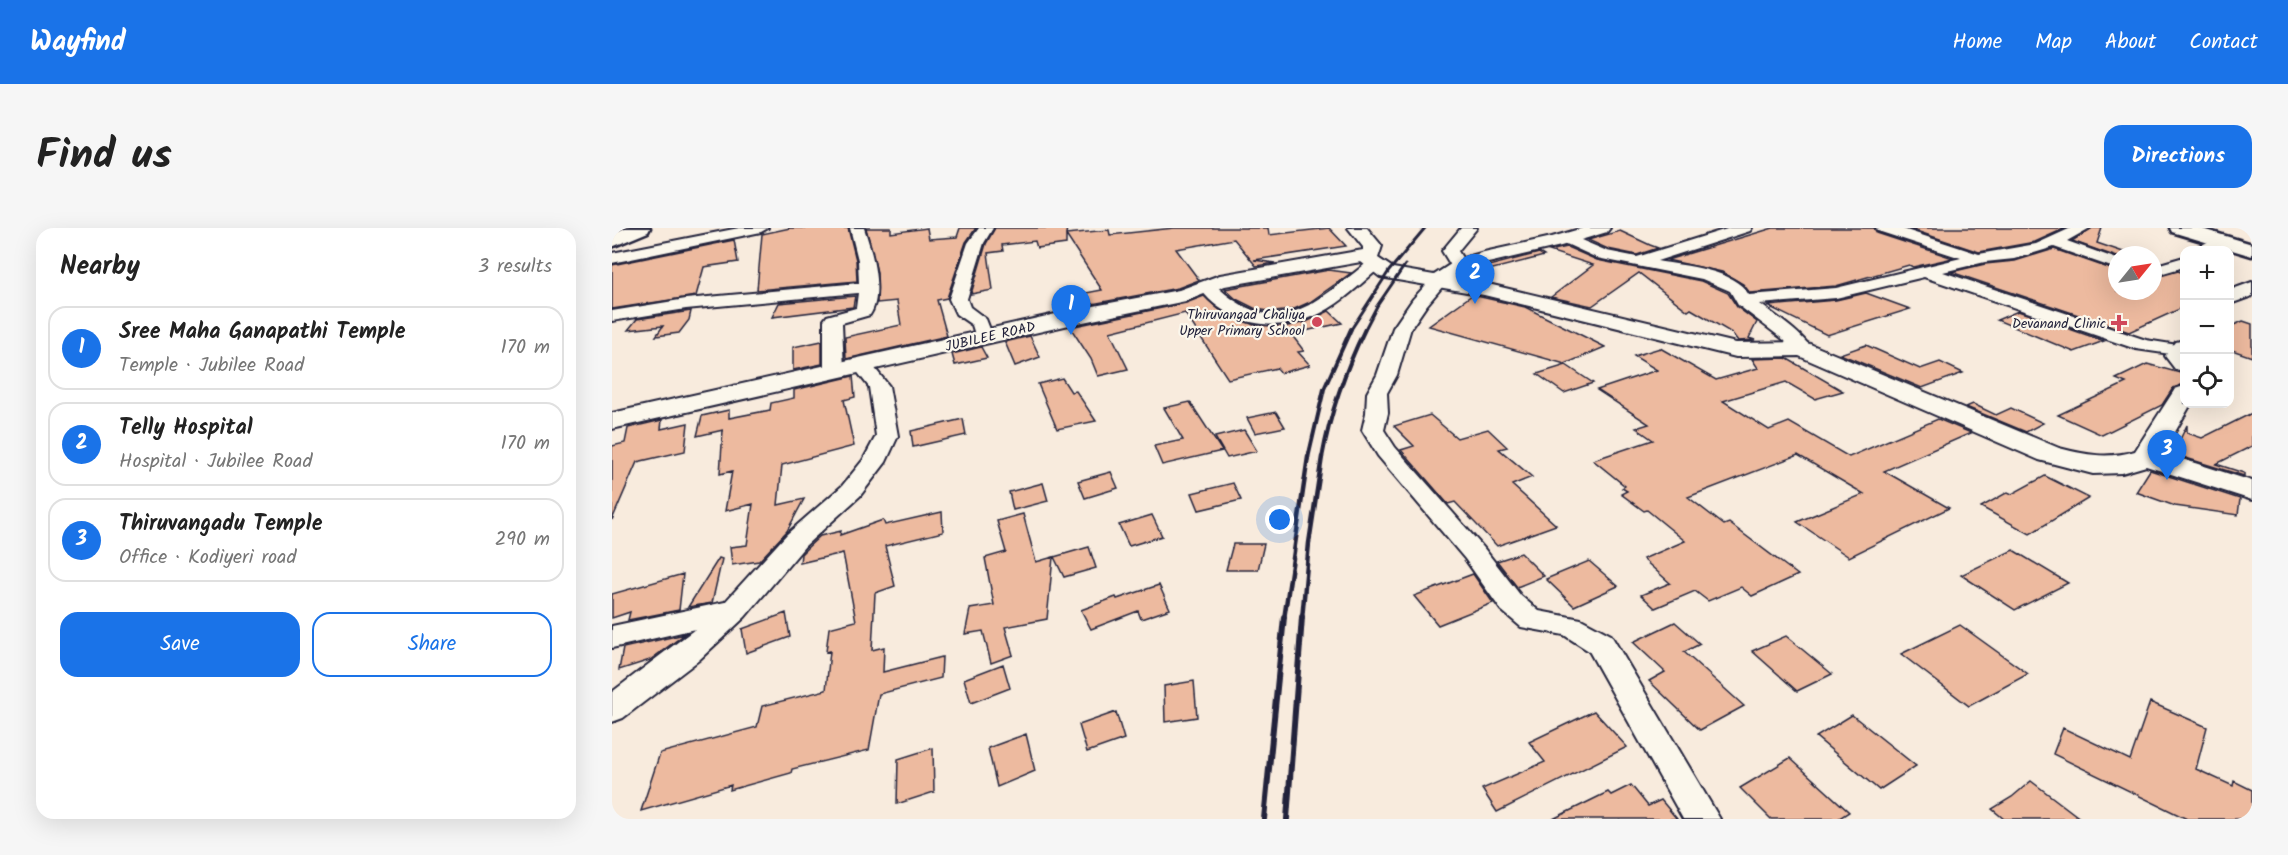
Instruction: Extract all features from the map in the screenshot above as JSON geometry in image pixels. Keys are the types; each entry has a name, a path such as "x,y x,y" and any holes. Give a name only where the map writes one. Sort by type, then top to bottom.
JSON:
{"main road":[{"path":"612,241 641,228"},
{"path":"2179,228 2252,250"}],"street":[{"path":"612,258 761,228"},
{"path":"834,371 832,320 864,311 868,287 867,257 857,228"},
{"path":"984,337 980,322 962,310 958,299 976,243 986,228"},
{"path":"1206,286 1217,297 1243,314 1256,319 1280,319 1305,314 1322,306 1370,260 1373,246 1357,228"},
{"path":"1449,273 1450,251 1461,235 1470,228"},
{"path":"1601,228 1567,239 1505,252 1449,273 1419,303 1402,328 1387,375 1377,393 1377,413 1373,430 1386,451 1474,553 1511,603 1531,620 1571,626 1600,643 1702,819"},
{"path":"1635,263 1745,228"},
{"path":"1883,228 1979,259"},
{"path":"1744,301 1836,293 1860,288 1889,278 2014,254 2055,242 2083,228"},
{"path":"1567,239 1603,255 1635,263 1707,275 1737,288 1744,301 1791,336 1802,349"},
{"path":"2210,246 2221,241"},
{"path":"2055,242 2108,261"},
{"path":"1370,260 1387,273 1449,273 1736,350 1802,349 2049,454 2093,465 2122,464 2146,457 2252,491"},
{"name":"JUBILEE ROAD","path":"612,421 1078,316 1156,303 1186,295 1220,281 1370,260"},
{"path":"2162,268 2180,263"},
{"path":"1925,272 2144,345 2180,353"},
{"path":"612,316 686,304 868,287"},
{"path":"2234,296 2252,288"},
{"path":"612,709 688,652 735,610 796,540 851,491 874,462 887,436 885,419 879,386 862,365"},
{"path":"2146,457 2180,401"},
{"path":"612,637 735,610"}],"building":[{"path":"790,228 848,228 856,260 857,281 757,290 762,234"},
{"path":"866,228 891,228 891,233 927,228 929,239 957,237 960,228 976,228 966,242 947,298 937,300 947,336 846,359 845,337 901,325 897,301 877,303 877,272"},
{"path":"995,228 1067,228 1066,234 1109,230 1110,235 1174,228 1268,228 1269,235 1329,228 1346,246 1254,260 1275,263 1256,266 1234,239 1176,249 1199,280 1178,288 1092,304 1086,293 1102,290 1066,235 1066,244 1037,248 1035,241 1002,245 1003,251 988,253 993,290 971,294 986,244"},
{"path":"1773,228 1874,228 1877,233 1953,258 1913,267 1909,265 1836,286 1750,293 1743,284 1722,272 1667,260"},
{"path":"1907,228 2066,228 2035,242 1979,252"},
{"path":"2092,228 2102,228 2097,243 2108,247 2108,254 2072,241"},
{"path":"1620,231 1658,248 1637,255 1608,249 1588,240"},
{"path":"734,240 738,262 704,267 696,296 612,309 612,265"},
{"path":"1567,247 1597,260 1701,281 1728,293 1737,307 1757,322 1749,338 1755,340 1738,341 1732,333 1691,309 1688,311 1639,273 1592,306 1551,297 1593,265 1549,251"},
{"path":"2054,249 2108,268 2108,300 2162,300 2162,275 2178,271 2180,272 2180,309 2129,332 1951,272 1985,264 2015,261"},
{"path":"1539,253 1544,256 1485,271 1481,268"},
{"path":"1329,270 1351,273 1310,302 1292,310 1275,312 1256,309 1236,299 1225,289"},
{"path":"1866,293 1910,309 1827,335 1768,306 1836,300"},
{"path":"1472,295 1525,307 1605,347 1565,364 1429,326"},
{"path":"855,296 853,307 772,317 779,303"},
{"path":"1204,296 1222,312 1254,325 1288,326 1306,322 1329,311 1342,323 1291,334 1304,351 1298,352 1310,365 1281,373 1277,368 1228,379 1185,313 1110,332 1128,369 1098,376 1091,359 1070,327 1186,303"},
{"path":"691,311 689,320 679,333 656,336 663,326 628,330 637,319"},
{"path":"2018,311 2104,341 2074,352 1997,320"},
{"path":"2243,321 2252,324 2252,357 2234,351 2234,325"},
{"path":"1030,336 1040,357 1015,366 1005,342"},
{"path":"822,341 822,364 793,370 793,347"},
{"path":"1866,345 1920,369 1940,362 1963,373 1922,388 1840,354"},
{"path":"981,347 987,358 955,365 952,354"},
{"path":"1660,348 1716,380 1758,368 1752,359 1786,358 1843,391 1815,399 1786,382 1723,401 1769,430 1789,422 1849,457 1938,419 1971,433 1884,471 1949,508 1849,557 1797,522 1864,494 1798,455 1688,497 1724,525 1729,523 1798,575 1752,596 1741,587 1708,601 1695,591 1655,608 1641,595 1670,583 1643,559 1685,541 1647,510 1644,511 1621,494 1627,491 1622,488 1625,486 1593,460 1653,440 1636,428 1649,424 1597,390 1657,370 1634,356"},
{"path":"2147,364 2180,373 2180,385 2173,388 2162,405 2102,435 2058,415 2126,383 2116,379"},
{"path":"1566,365 1593,383 1564,393 1537,374"},
{"path":"853,376 855,397 844,400 854,446 782,465 778,505 804,499 787,531 759,561 732,565 730,547 747,545 753,504 725,511 732,471 720,474 723,430 697,436 702,416 729,410 729,418 770,410 771,403 794,398 794,390"},
{"path":"1062,378 1071,392 1076,391 1096,421 1057,429 1038,384"},
{"path":"1190,402 1222,451 1162,465 1154,446 1183,440 1164,408"},
{"path":"1973,404 1996,415 2011,408 2043,423 2026,432 1966,407"},
{"path":"1276,412 1285,427 1255,433 1247,418"},
{"path":"2252,413 2252,446 2216,464 2244,473 2244,476 2173,454 2187,425 2187,433 2202,438"},
{"path":"1430,415 1457,438 1488,429 1507,447 1499,449 1532,477 1512,485 1556,525 1497,546 1455,502 1448,504 1401,450 1414,446 1394,426"},
{"path":"963,419 966,435 913,447 911,431"},
{"path":"662,420 661,429 688,423 685,451 637,462 612,520 612,446 625,443 628,428"},
{"path":"1244,430 1257,451 1227,458 1215,437"},
{"path":"2150,470 2240,499 2238,515 2175,506 2136,492"},
{"path":"1111,472 1118,488 1085,498 1078,481"},
{"path":"2045,476 2089,498 2030,534 1981,507 2008,492 2012,494"},
{"path":"1043,483 1048,501 1013,510 1009,492"},
{"path":"1233,483 1241,500 1199,510 1192,493"},
{"path":"942,512 943,532 885,546 895,586 875,593 872,650 884,647 883,672 942,657 941,678 879,694 869,750 792,769 791,773 730,790 731,785 641,811 660,753 757,727 762,706 826,690 830,651 826,652 829,628 856,621 843,553 800,563 801,554 807,548 820,536 841,531 840,535 883,520 885,525"},
{"path":"1023,514 1036,562 1053,557 1047,619 1005,627 1013,655 991,663 983,631 965,634 970,609 994,605 985,558 1006,552 997,521"},
{"path":"1152,515 1162,536 1129,546 1119,525"},
{"path":"1233,544 1264,544 1258,570 1226,570"},
{"path":"1089,547 1096,568 1064,577 1054,557"},
{"path":"2013,550 2068,583 2015,610 1961,575"},
{"path":"1521,553 1544,576 1517,587 1497,561"},
{"path":"719,558 722,559 712,603 688,607"},
{"path":"1589,561 1618,586 1574,606 1546,579"},
{"path":"683,574 679,610 628,620 630,612 612,618 612,594"},
{"path":"1473,574 1493,603 1438,625 1414,596"},
{"path":"1159,585 1170,609 1141,619 1138,611 1091,629 1081,610 1116,597 1117,599"},
{"path":"786,613 790,637 746,653 742,629"},
{"path":"1675,622 1700,644 1684,652 1744,706 1700,730 1649,681 1665,672 1633,642"},
{"path":"1960,625 2028,674 1969,706 1901,654"},
{"path":"685,634 650,660 619,670 623,648"},
{"path":"1786,636 1832,674 1797,691 1752,651"},
{"path":"1003,664 1010,688 971,703 964,679"},
{"path":"1194,681 1197,717 1165,722 1164,686"},
{"path":"2150,702 2207,727 2196,769 2233,786 2234,781 2252,790 2252,819 2187,819 2053,754 2063,728 2130,760"},
{"path":"1594,711 1627,747 1497,812 1482,789 1545,762 1529,742"},
{"path":"1116,712 1124,739 1087,752 1079,725"},
{"path":"1852,715 1916,766 1879,790 1816,737"},
{"path":"1026,734 1035,771 997,787 988,748"},
{"path":"933,748 934,792 897,804 898,759"},
{"path":"1790,758 1849,812 1838,819 1771,819 1740,788"},
{"path":"2031,781 2081,819 2004,819 1992,809 2012,797"},
{"path":"1631,785 1648,806 1661,800 1677,819 1553,819 1608,792 1611,795"}],"railway":[{"path":"1350,330 1389,271 1425,228"},
{"path":"1365,330 1377,306 1405,265"},
{"path":"1308,458 1324,389 1350,330"},
{"path":"1322,458 1339,392 1365,330"},
{"path":"1284,619 1308,457"},
{"path":"1302,619 1309,543 1322,457"},
{"path":"1264,819 1284,617"},
{"path":"1287,819 1302,617"}],"place":[{"name":"Telly Hospital","path":"1475,304"},
{"name":"Thiruvangad Chaliya Upper Primary School","path":"1317,322"},
{"name":"Devanand Clinic","path":"2119,323"},
{"name":"Sree Maha Ganapathi Temple","path":"1071,335"},
{"name":"Thiruvangadu Temple","path":"2167,480"}]}
